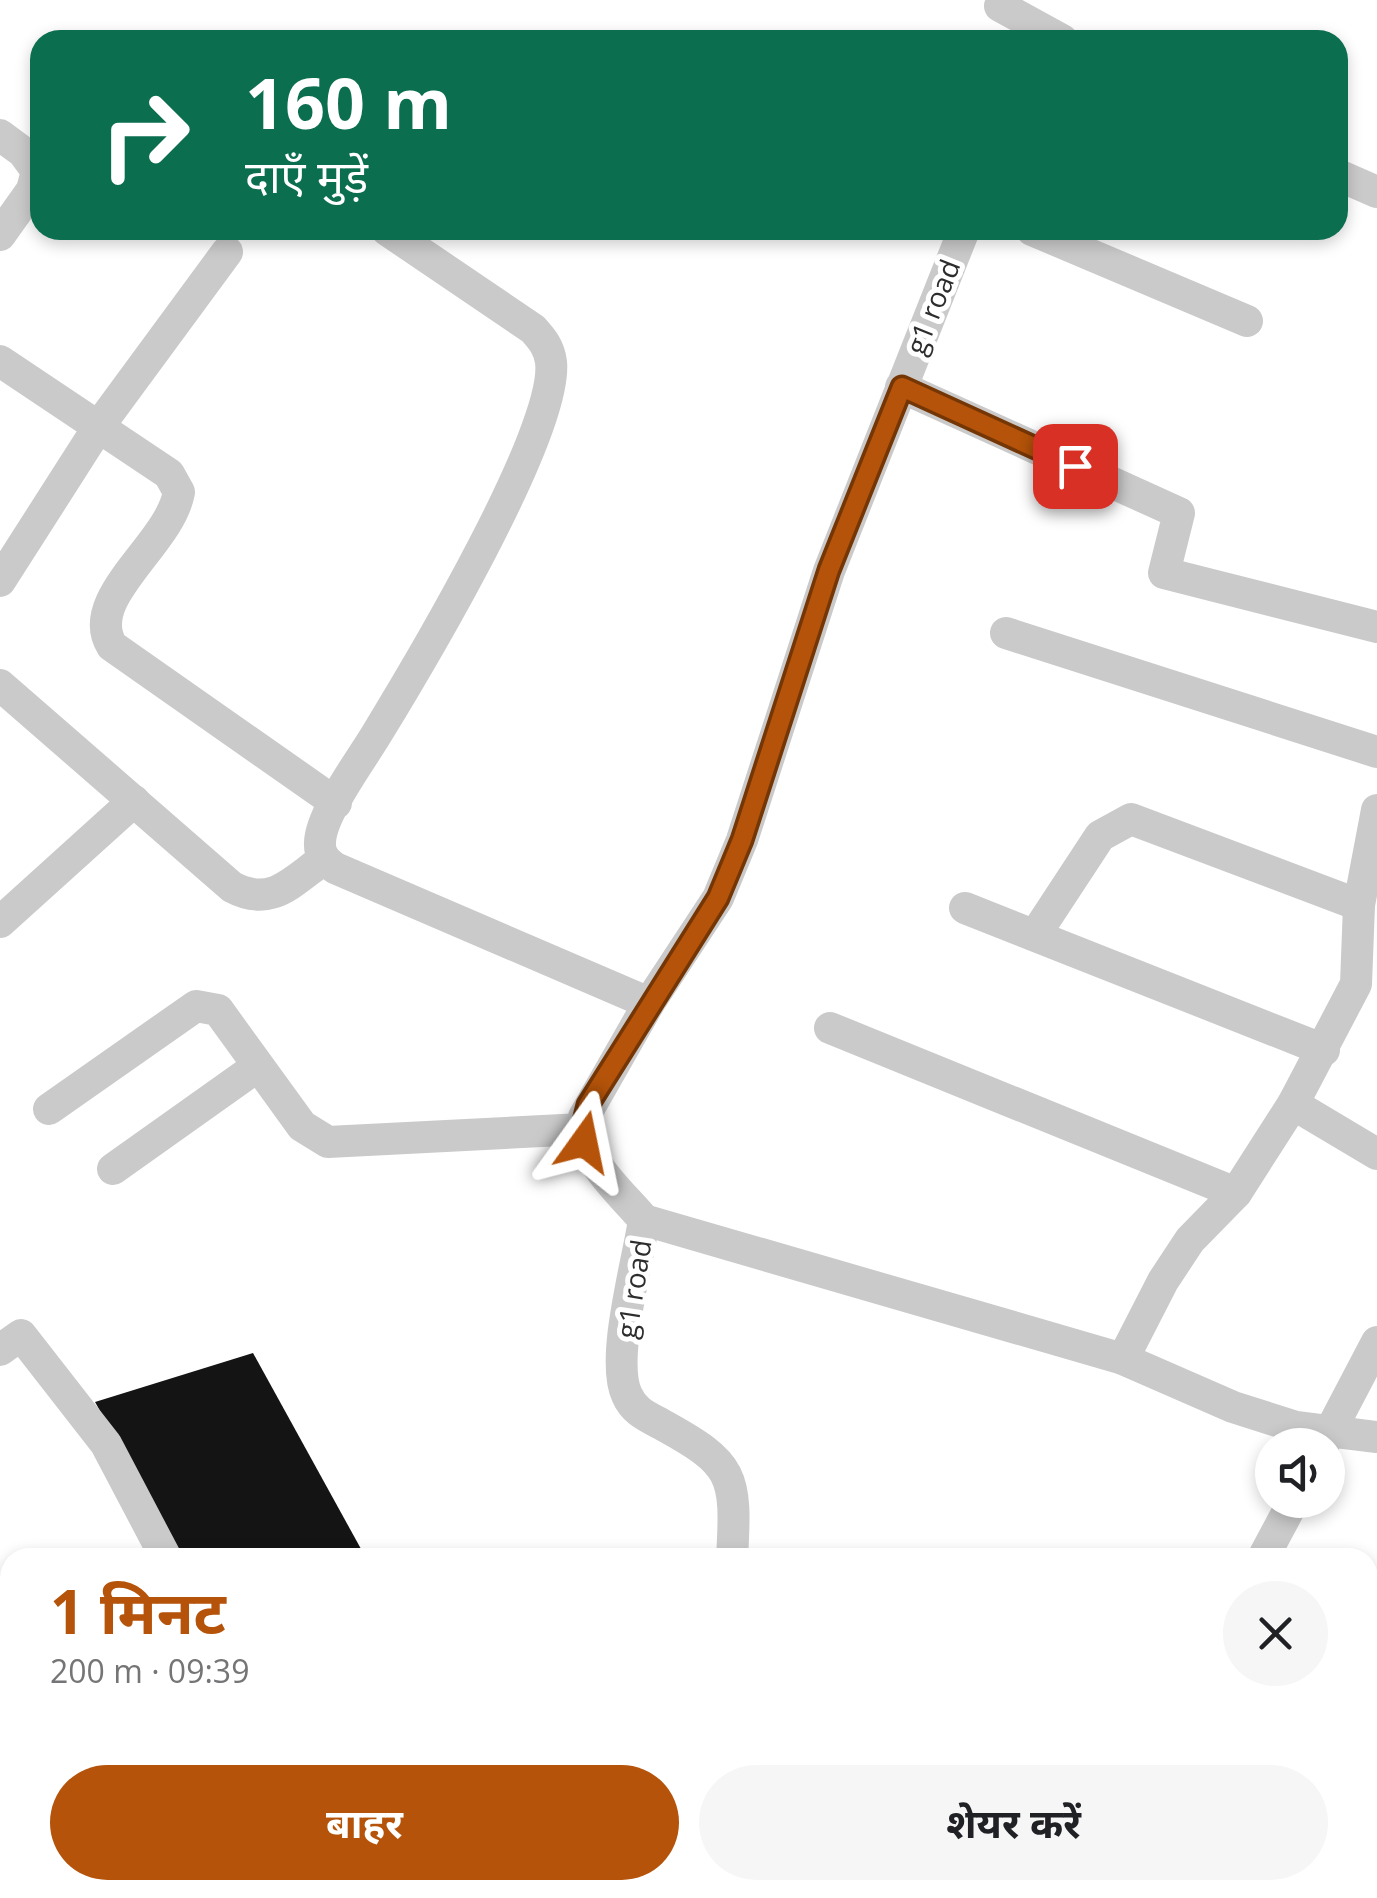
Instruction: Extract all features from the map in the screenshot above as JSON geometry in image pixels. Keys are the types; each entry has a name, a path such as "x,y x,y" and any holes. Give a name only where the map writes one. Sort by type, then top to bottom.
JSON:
{"street":[{"path":"998,30 1001,3 1046,30"},
{"path":"0,136 30,162"},
{"path":"1348,179 1377,192"},
{"path":"0,234 30,193"},
{"path":"402,240 533,329 546,344 551,364 548,391 532,441 446,618 336,802 320,843 324,859 335,868 649,1003"},
{"name":"g1 road","path":"732,1548 734,1516 724,1468 711,1452 638,1412 625,1392 622,1365 644,1220 592,1158 582,1129 588,1105 718,898 742,840 829,570 960,240"},
{"path":"1056,240 1247,321"},
{"path":"0,581 99,426 227,252"},
{"path":"0,361 169,474 179,492 170,524 104,611 104,634 112,646 336,802"},
{"path":"902,387 1179,513 1164,572 1377,628"},
{"path":"1006,633 1377,752"},
{"path":"0,685 232,887 250,896 265,897 324,859"},
{"path":"0,922 134,801"},
{"path":"1123,1359 1163,1281 1190,1240 1236,1194 1292,1104 1356,984 1358,905 1377,810"},
{"path":"1035,936 1100,836 1131,818 1358,905"},
{"path":"966,908 1324,1050"},
{"path":"49,1109 196,1006 218,1010 302,1126 328,1142 582,1129"},
{"path":"830,1028 1236,1194"},
{"path":"113,1168 258,1066"},
{"path":"1292,1104 1377,1154"},
{"path":"644,1220 1123,1359 1233,1407 1299,1428"},
{"path":"0,1350 21,1335 106,1444 161,1548"},
{"path":"1331,1428 1377,1342"},
{"path":"1345,1437 1377,1437"},
{"path":"1268,1548 1284,1518"}],"building":[{"path":"253,1353 360,1548 176,1548 95,1402"}],"route":[{"path":"584,1142 582,1129 588,1105 718,898 742,840 829,570 902,387 1075,466"}]}
